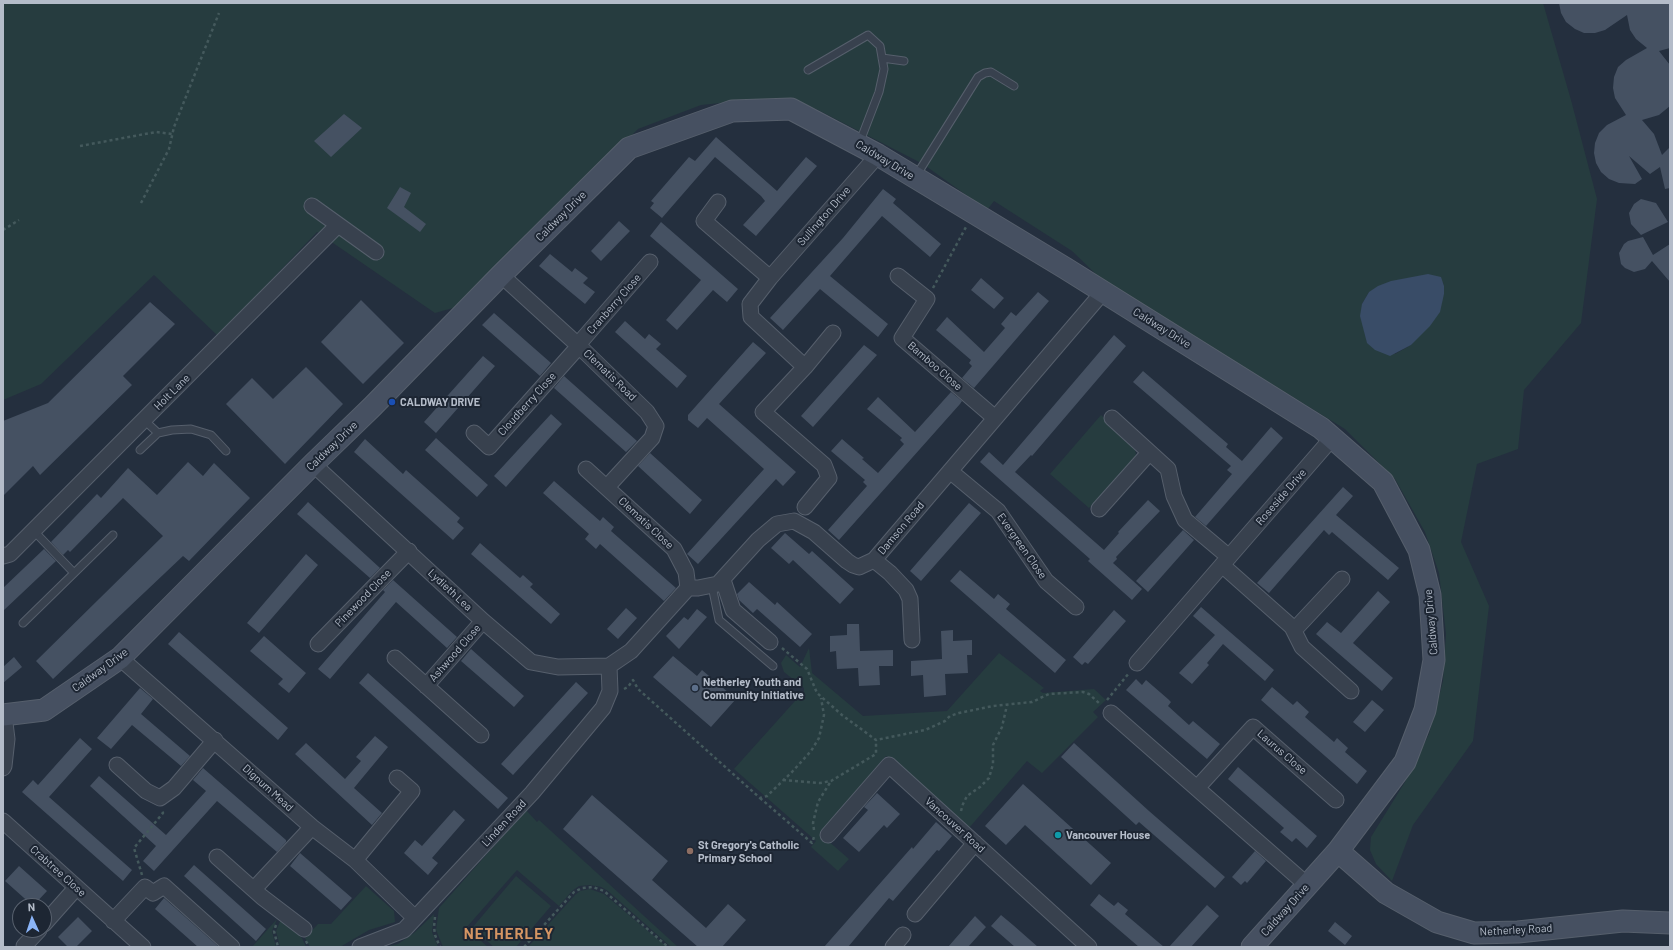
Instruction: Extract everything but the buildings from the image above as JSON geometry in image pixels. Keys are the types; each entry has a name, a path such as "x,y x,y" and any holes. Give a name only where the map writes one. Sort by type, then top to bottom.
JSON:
{"street":[{"name":"Caldway Drive","path":"4,715 44,710 120,658 629,148 732,111 791,109 878,155 1103,292 1321,428 1383,482 1419,550 1430,596 1434,660 1425,710 1404,762 1338,850 1252,947"},
{"name":"Sullington Drive","path":"805,367 751,317 750,304 770,278 878,155"},
{"path":"718,202 704,221 770,278"},
{"path":"312,206 376,252"},
{"name":"Holt Lane","path":"3,556 10,554 338,225"},
{"name":"Cranberry Close","path":"579,346 582,340 650,262"},
{"name":"Clematis Road","path":"501,275 579,346 647,412 656,426 652,438 607,487"},
{"path":"898,276 927,299"},
{"name":"Damson Road","path":"718,583 758,540 777,524 787,521 794,521 814,532 853,565 859,566 874,560 1103,292"},
{"name":"Bamboo Close","path":"927,299 902,338 995,418"},
{"path":"805,507 830,478 824,465 763,412 805,367 833,333"},
{"name":"Cloudberry Close","path":"474,433 489,447 579,346"},
{"path":"1112,418 1168,469 1174,496 1184,520 1292,627 1302,647 1351,691"},
{"name":"Roseside Drive","path":"1137,663 1333,437"},
{"path":"1099,509 1149,453"},
{"name":"Lydieth Lea","path":"313,464 483,621 531,662 558,667 609,666"},
{"name":"Clematis Close","path":"586,469 674,549 686,572 688,588"},
{"name":"Evergreen Close","path":"950,471 998,511 1046,581 1076,607"},
{"name":"Pinewood Close","path":"318,644 408,551"},
{"path":"874,560 890,573 906,590 910,600 912,640"},
{"path":"1292,627 1298,626 1342,579"},
{"path":"609,666 631,651 688,588 698,588 718,583 733,610 773,643"},
{"name":"Ashwood Close","path":"426,686 483,621"},
{"name":"Dignum Mead","path":"120,658 312,827 355,860 415,918"},
{"name":"Ashwood Close","path":"395,658 481,735"},
{"name":"Linden Road","path":"360,947 404,930 532,793 603,708 610,691 609,666"},
{"path":"1111,713 1307,885"},
{"path":"3,768 7,739 4,715"},
{"name":"Laurus Close","path":"1198,788 1253,727 1336,800"},
{"path":"117,765 146,791 160,798 174,788 214,740"},
{"name":"Vancouver Road","path":"828,835 889,765 1089,947"},
{"path":"355,860 412,790 397,778"},
{"name":"Crabtree Close","path":"3,820 76,888 143,947"},
{"path":"254,889 312,827"},
{"path":"915,914 975,843"},
{"name":"Netherley Road","path":"1338,850 1386,893 1437,922 1474,933 1518,932 1623,921 1670,923"},
{"path":"217,857 304,929"},
{"path":"113,921 145,887 153,893 164,886 232,947"},
{"path":"52,915 76,888"},
{"path":"892,947 903,935"},
{"path":"24,946 32,938"}],"lane":[{"path":"808,70 868,35 880,46 884,69 880,92 859,144"},
{"path":"882,58 904,61"},
{"path":"915,178 978,77 985,73 991,72 1014,86"},
{"path":"144,420 158,433"},
{"path":"140,450 158,433 172,430 191,429 211,435 226,451"},
{"path":"34,530 74,573"},
{"path":"23,622 113,535"},
{"path":"718,583 719,620 773,666"}],"path":[{"path":"141,203 169,149 172,134 219,13"},
{"path":"80,146 156,132 172,134"},
{"path":"927,299 974,213"},
{"path":"3,230 19,220"},
{"path":"773,643 807,669 816,693 876,740 925,730 945,721 950,716 959,713 993,706 1032,702 1049,694 1076,692 1089,694 1102,706 1137,663"},
{"path":"610,691 616,692 628,687 633,680 638,689 812,843 815,835 813,823 818,802 831,781"},
{"path":"760,798 767,796 783,780 811,751 819,738 824,715 821,697"},
{"path":"960,830 960,819 963,804 967,796 980,787 988,778 993,764 993,745 1002,727 1007,705"},
{"path":"783,780 820,783 831,781 876,754 876,740"},
{"path":"145,887 134,848 163,813 160,798"},
{"path":"524,947 574,892 588,887 600,888 668,947"},
{"path":"429,904 437,911 434,930 440,947"},
{"path":"278,947 274,931 279,918 283,913"}],"green space":[{"path":"3,3 1543,3 1571,100 1597,199 1581,323 1524,390 1518,449 1477,464 1461,542 1489,606 1473,741 1413,825 1392,881 1376,864 1370,850 1371,837 1405,782 1429,734 1443,681 1446,634 1439,573 1425,532 1395,479 1345,429 1102,280 1072,251 994,201 987,210 923,164 816,109 760,99 701,105 638,129 460,306 435,313 317,232 218,336 154,275 41,384 3,400","holes":["1443,282 1444,294 1411,345 1395,354 1362,304 1369,292"]},
{"path":"1101,415 1134,446 1136,454 1134,460 1089,508 1050,474"},
{"path":"809,648 812,673 863,716 947,711 999,653 1044,688 1040,691 1043,693 1094,689 1106,700 1093,712 1098,717 1042,773 1027,761 969,828 886,756 820,834 849,859 838,871 811,847 816,841 734,769 804,691 804,688 784,672 781,663 786,655 800,667"},
{"path":"526,810 537,822 539,820 678,947 671,947 608,891 601,887 590,885 579,886 572,891 559,906 517,870 466,928 488,947 443,947 436,930 439,908"},
{"path":"516,876 551,906 516,947 494,947 472,928"},
{"path":"366,886 394,911 395,922 369,930 340,947 310,947 305,938 318,924 331,924"},
{"path":"590,889 604,894 667,947 528,947 575,895 580,891"},
{"path":"434,914 432,932 438,947 385,947 398,944 414,933"},
{"path":"277,919 272,931 276,947 252,947"},
{"path":"281,919 302,938 306,947 280,947 276,931"}],"water":[{"path":"1428,274 1441,277 1444,286 1444,294 1440,312 1430,326 1411,345 1390,356 1375,350 1367,343 1360,316 1362,304 1369,292 1378,286 1391,281"}],"place":[{"name":"CALDWAY DRIVE","path":"392,402"},
{"name":"Netherley Youth and Community Initiative","path":"695,688"},
{"name":"Vancouver House","path":"1058,835"},
{"name":"St Gregory's Catholic Primary School","path":"690,851"}],"district":[{"name":"NETHERLEY","path":"509,934"}]}
